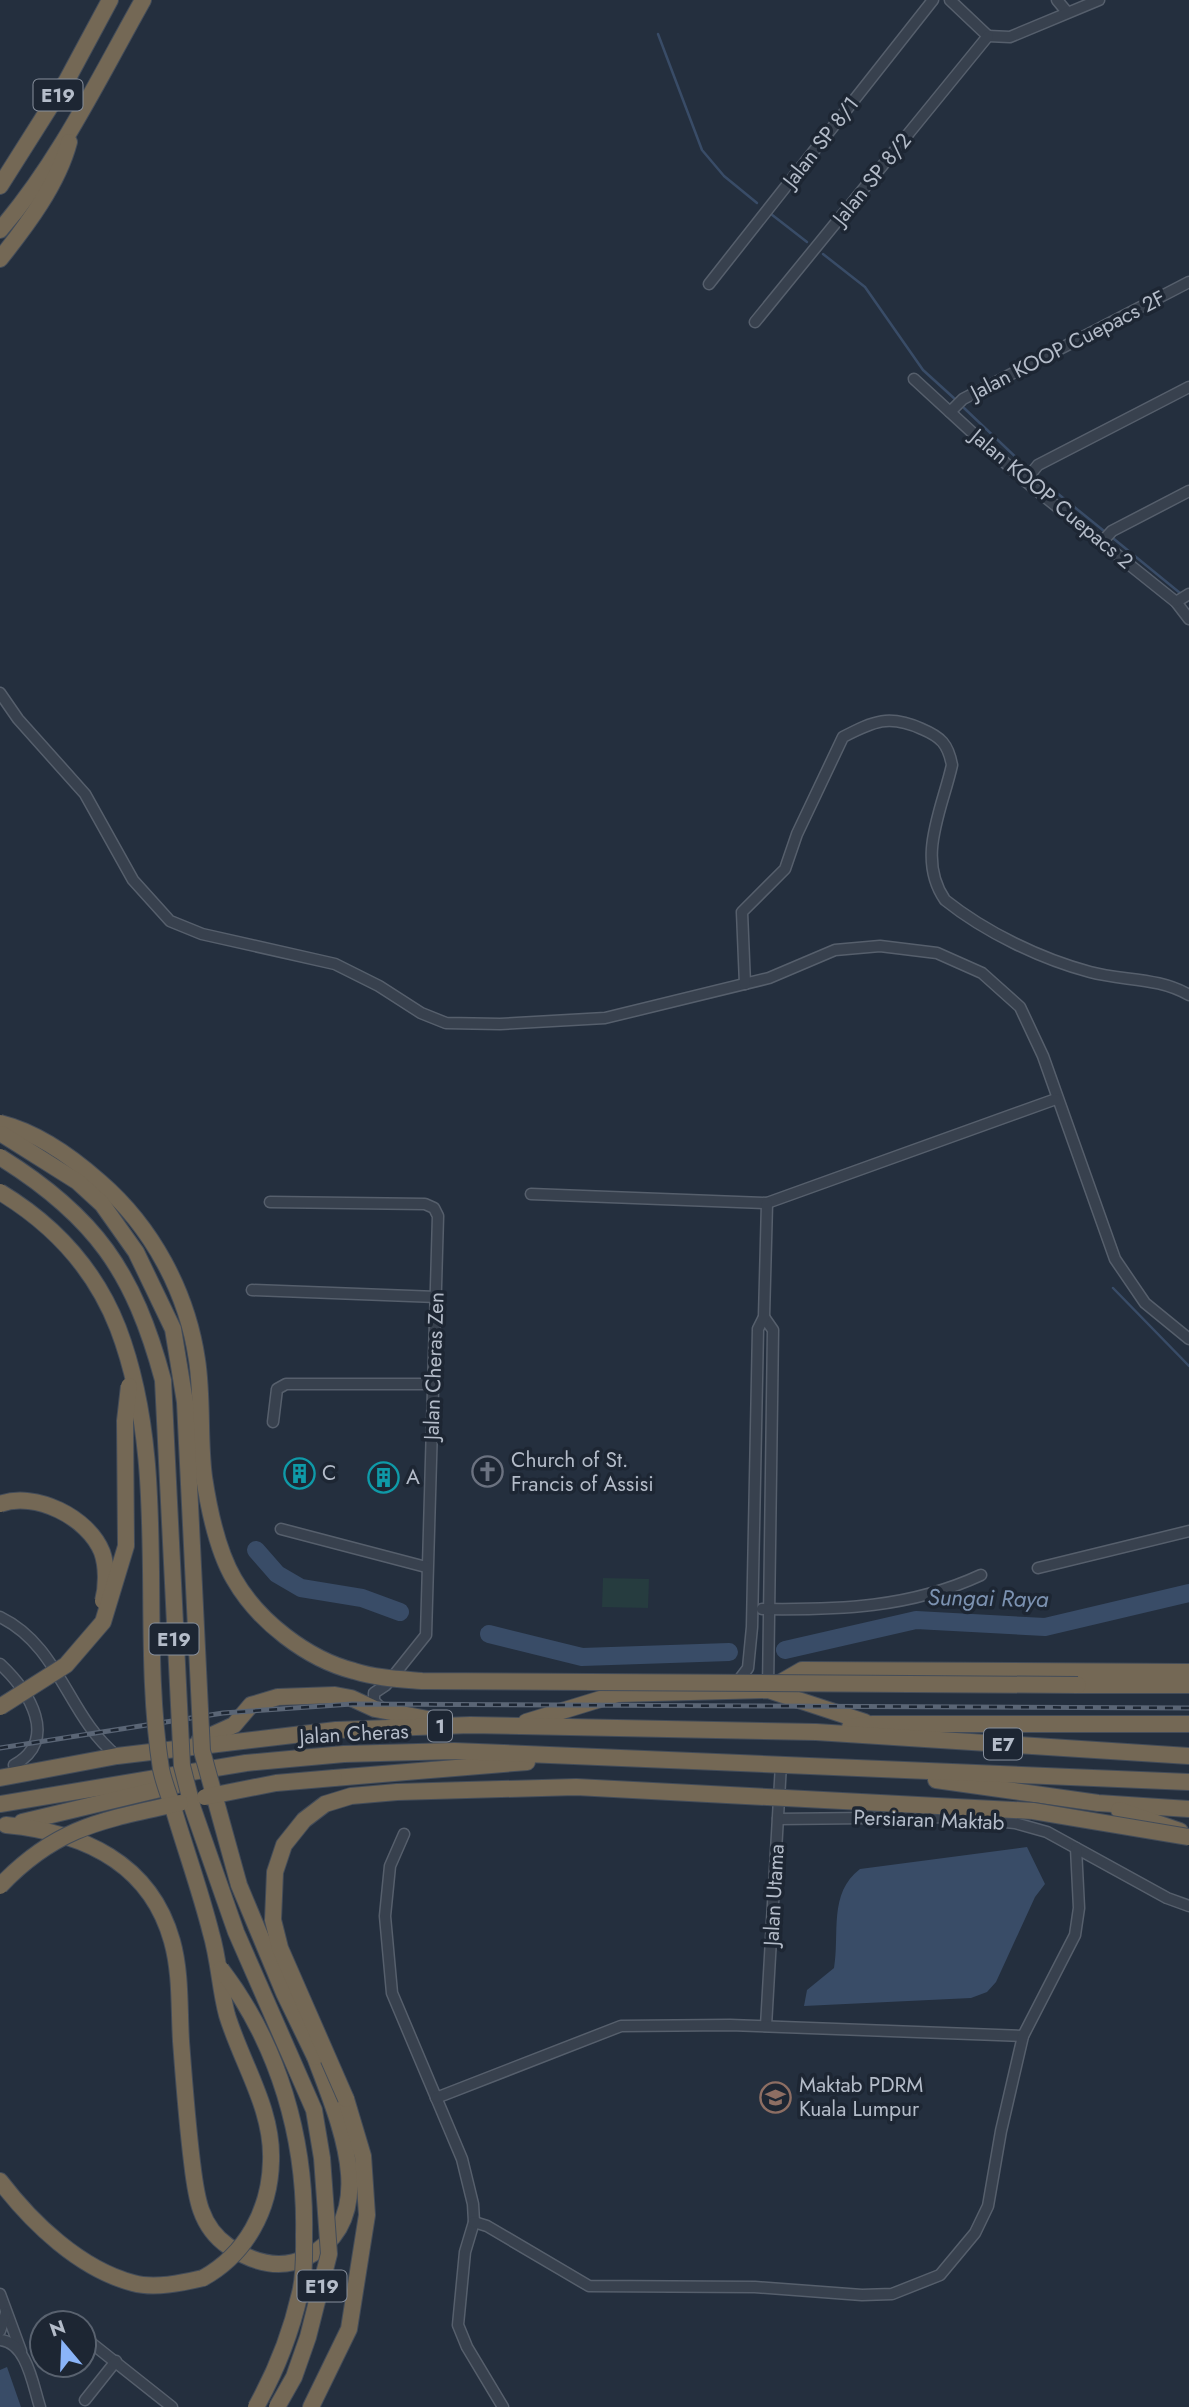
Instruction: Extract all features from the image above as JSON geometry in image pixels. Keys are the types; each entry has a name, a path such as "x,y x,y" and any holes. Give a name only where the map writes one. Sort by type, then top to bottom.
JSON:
{"highway":[{"name":"E19","path":"0,186 67,80 110,0"},
{"name":"E19","path":"0,230 19,208 72,129 143,0"},
{"path":"0,259 19,235 64,162 72,129"},
{"path":"0,1123 41,1141 82,1166 108,1188 154,1241 188,1318 200,1384 204,1475 217,1533 234,1579 258,1611 288,1639 351,1671 377,1677 422,1681 1189,1685"},
{"path":"0,1133 69,1175 102,1204 136,1252 173,1329 186,1402 195,1672 202,1751 239,1885 284,1993 315,2057 348,2159 351,2192 338,2232 315,2253 298,2262 281,2265 251,2259 218,2239 208,2228 196,2195 173,1942 162,1913 147,1889 128,1869 71,1836 46,1829 3,1826"},
{"name":"E19","path":"0,1157 63,1200 120,1265 152,1338 163,1380 182,1766 193,1809 236,1932 314,2110 324,2168 329,2254 308,2337 294,2377 277,2407"},
{"name":"E19","path":"0,1192 26,1207 64,1240 96,1284 117,1326 131,1366 142,1427 149,1509 152,1643 162,1770 220,1967 245,2000 275,2063 294,2121 305,2196 301,2291 278,2368 256,2407"},
{"path":"0,1707 66,1665 103,1622 127,1546 125,1421 131,1366"},
{"path":"0,1504 12,1500 29,1502 69,1516 90,1532 102,1553 107,1587 99,1617 84,1638 39,1675 0,1697"},
{"path":"768,1690 802,1670 1189,1673"},
{"path":"1128,1684 1189,1673"},
{"path":"517,1726 617,1694 768,1690 873,1724"},
{"path":"181,1749 234,1726 251,1705 263,1700 335,1695 351,1698 385,1712 470,1725"},
{"path":"816,1732 873,1724 1189,1724"},
{"name":"Jalan Cheras","path":"0,1778 117,1756 336,1730 470,1725 816,1732"},
{"name":"E7","path":"816,1732 1189,1756"},
{"name":"Jalan Cheras","path":"0,1804 246,1763 344,1754 454,1751 840,1767"},
{"path":"0,1886 41,1847 79,1829 223,1793 334,1777 475,1768 571,1757"},
{"path":"7,1766 42,1760 76,1763"},
{"path":"3,1826 131,1799 246,1763"},
{"path":"840,1767 1098,1803 1189,1809"},
{"name":"E7","path":"840,1767 1189,1782"},
{"path":"311,2407 349,2329 367,2215 363,2156 346,2099 281,1948 273,1920 275,1872 284,1844 304,1819 325,1804 351,1796 397,1792 590,1788 1033,1811 1189,1836"},
{"path":"1098,1803 1189,1836"},
{"path":"0,2181 16,2202 52,2236 93,2266 134,2284 179,2284 203,2278 221,2268 258,2224 269,2190 271,2160 270,2127 227,2013 220,1967"}],"street":[{"name":"Jalan SP 8/1","path":"709,284 933,0"},
{"path":"950,0 988,36 1010,37 1099,0"},
{"path":"1056,0 1067,12"},
{"name":"Jalan SP 8/2","path":"755,322 988,36"},
{"name":"Jalan KOOP Cuepacs 2F","path":"950,412 963,400 1189,282"},
{"name":"Jalan KOOP Cuepacs 2","path":"914,379 1025,481 1176,602 1189,620"},
{"path":"1025,481 1038,465 1189,387"},
{"path":"1101,543 1112,531 1189,491"},
{"path":"1176,602 1189,594"},
{"path":"0,694 18,719 85,794 133,880 152,904 170,920 202,934 335,964 379,986 421,1013 446,1023 500,1024 605,1018 769,978 835,950 880,946 937,953 982,973 1020,1007 1043,1056 1056,1099 1115,1259 1145,1304 1189,1339"},
{"path":"745,984 742,912 785,869 797,834 843,737 882,720 901,719 941,737 950,755 952,765 929,859 936,887 945,900 1033,950 1091,972 1141,979 1189,995"},
{"path":"531,1194 767,1203 1056,1099"},
{"name":"Jalan Cheras Zen","path":"270,1202 425,1204 434,1208 440,1229 426,1567 426,1635 386,1685"},
{"path":"730,1692 748,1668 752,1609 758,1329 764,1317 767,1203"},
{"path":"252,1290 437,1297"},
{"path":"764,1317 773,1329 768,1690"},
{"path":"273,1422 276,1389 286,1384 433,1384"},
{"path":"281,1528 426,1567"},
{"path":"1038,1569 1189,1531"},
{"path":"752,1609 884,1605 926,1597 981,1575"},
{"path":"0,1618 30,1637 42,1650 92,1728 117,1756"},
{"path":"0,1664 29,1704 40,1728 37,1745 24,1760 7,1766"},
{"path":"335,1695 362,1696 386,1685"},
{"path":"385,1712 373,1697 386,1685"},
{"name":"Jalan Utama","path":"766,2026 780,1764"},
{"name":"Persiaran Maktab","path":"778,1818 989,1819 1047,1832 1167,1898 1189,1906"},
{"path":"404,1834 390,1866 385,1916 392,1993 461,2159 473,2204 474,2222 461,2277 458,2325 467,2347 503,2407"},
{"path":"474,2222 487,2226 589,2286 755,2287 837,2294 892,2294 940,2275 975,2233 988,2206 995,2180 1000,2132 1023,2036 1075,1935 1079,1908 1076,1848"},
{"path":"436,2098 621,2026 766,2026 1023,2036"},
{"path":"0,2294 40,2407"},
{"path":"0,2332 6,2319 6,2310"},
{"path":"0,2340 15,2345 24,2358"},
{"path":"98,2348 172,2407"},
{"path":"85,2400 116,2361"}],"green space":[{"path":"603,1578 649,1579 648,1608 602,1607"}],"water":[{"path":"1027,1847 1045,1884 1035,1897 996,1982 987,1992 971,1998 804,2006 807,1990 834,1968 839,1902 850,1879 860,1869"},
{"path":"7,2367 21,2407 0,2407 0,2370"}],"waterway":[{"path":"658,34 702,150 724,176 757,203"},
{"path":"771,214 807,242"},
{"path":"823,254 865,287 923,370 956,400"},
{"path":"964,408 1024,465"},
{"path":"1036,476 1104,531"},
{"path":"1114,539 1180,593"},
{"path":"1113,1288 1189,1366"},
{"name":"Sungai Raya","path":"256,1550 277,1574 301,1588 362,1598 400,1612"},
{"name":"Sungai Raya","path":"785,1650 916,1620 1045,1627 1189,1593"},
{"name":"Sungai Raya","path":"489,1634 582,1657 729,1652"}],"railway":[{"path":"0,1748 223,1713 352,1704 1189,1708"}],"place":[{"name":"Church of St. Francis of Assisi","path":"488,1472"},
{"name":"C","path":"299,1473"},
{"name":"A","path":"383,1477"},
{"name":"Maktab PDRM Kuala Lumpur","path":"776,2097"}]}
